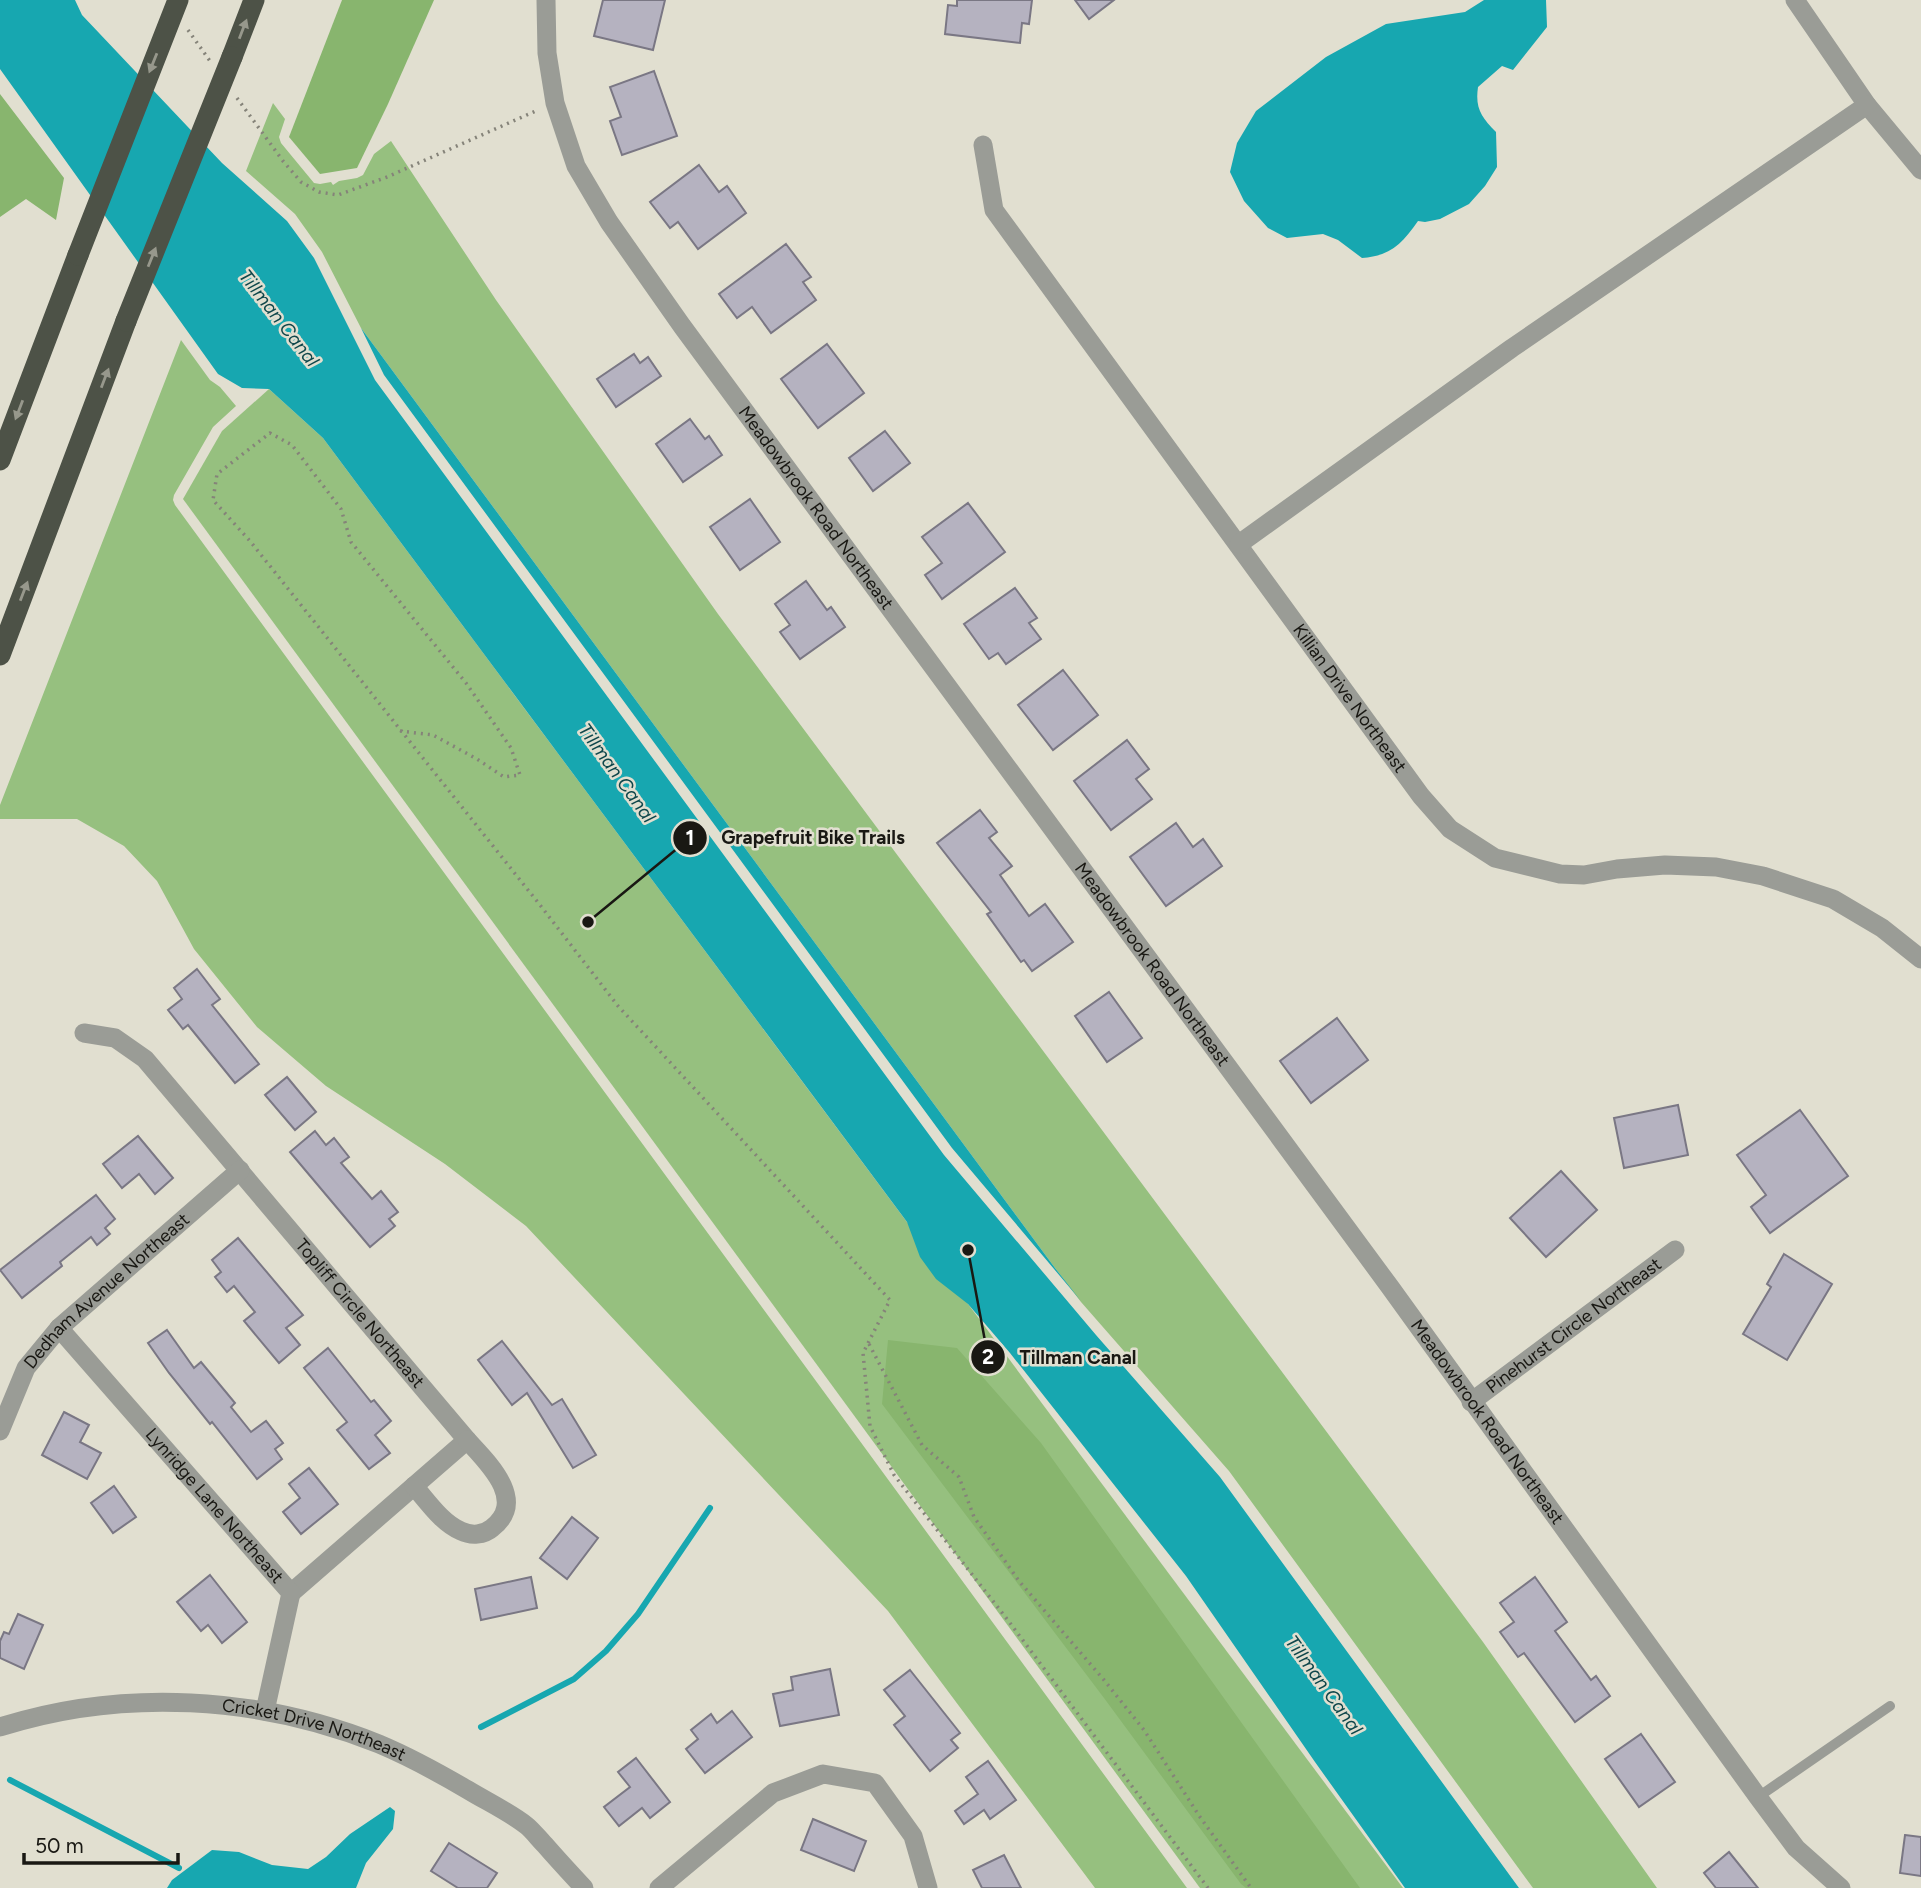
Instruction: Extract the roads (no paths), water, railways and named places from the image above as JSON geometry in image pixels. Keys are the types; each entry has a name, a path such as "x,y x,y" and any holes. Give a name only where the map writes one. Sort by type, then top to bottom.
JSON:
{"highway":[{"path":"0,460 178,0"},
{"path":"0,655 223,62 254,0"}],"street":[{"name":"Meadowbrook Road Northeast","path":"546,0 547,53 555,103 576,166 609,222 682,326 1390,1287 1758,1797 1796,1847 1841,1888"},
{"path":"1794,0 1867,105 1921,170"},
{"path":"1239,544 1512,348 1867,105"},
{"name":"Killian Drive Northeast","path":"983,145 994,210 1421,796 1450,830 1494,858 1560,874 1584,875 1665,865 1716,867 1762,876 1833,900 1917,950"},
{"name":"Topliff Circle Northeast","path":"84,1032 115,1038 145,1059 467,1440"},
{"name":"Dedham Avenue Northeast","path":"0,1431 26,1368 59,1328 240,1170"},
{"name":"Pinehurst Circle Northeast","path":"1471,1402 1675,1250"},
{"name":"Lynridge Lane Northeast","path":"59,1328 291,1593 265,1711"},
{"path":"291,1593 414,1486 467,1440 500,1478 506,1499 504,1511 500,1521 485,1533 465,1533 440,1515 414,1486"},
{"name":"Cricket Drive Northeast","path":"0,1727 85,1707 140,1702 189,1702 265,1711 319,1724 379,1744 433,1769 527,1826 584,1888"},
{"path":"659,1888 773,1793 823,1774 875,1783 913,1836 928,1888"}],"lane":[{"path":"1758,1797 1890,1706"}],"water":[{"path":"0,0 75,0 82,15 222,163 287,221 314,258 375,380 944,1155 1220,1477 1519,1888 1405,1888 1186,1576 1010,1353 968,1304 936,1279 920,1257 907,1222 323,438 269,389 242,388 218,374 0,69"},
{"path":"1484,0 1546,0 1547,27 1513,70 1502,66 1478,87 1477,101 1480,112 1496,132 1497,167 1469,204 1440,219 1418,221 1395,247 1372,257 1362,258 1338,240 1323,234 1287,238 1268,228 1244,201 1230,172 1237,143 1256,111 1326,57 1386,24 1465,12"},
{"path":"361,328 1081,1301 952,1148 384,375"},
{"path":"390,1807 395,1811 393,1829 366,1863 356,1888 167,1888 172,1880 212,1850 239,1852 272,1865 308,1869 326,1857 350,1834"}],"waterway":[{"path":"481,1727 574,1679 606,1651 638,1614 710,1508"},
{"path":"10,1780 179,1868"}],"place":[{"name":"Grapefruit Bike Trails","path":"588,922"},
{"name":"Tillman Canal","path":"968,1250"}]}
